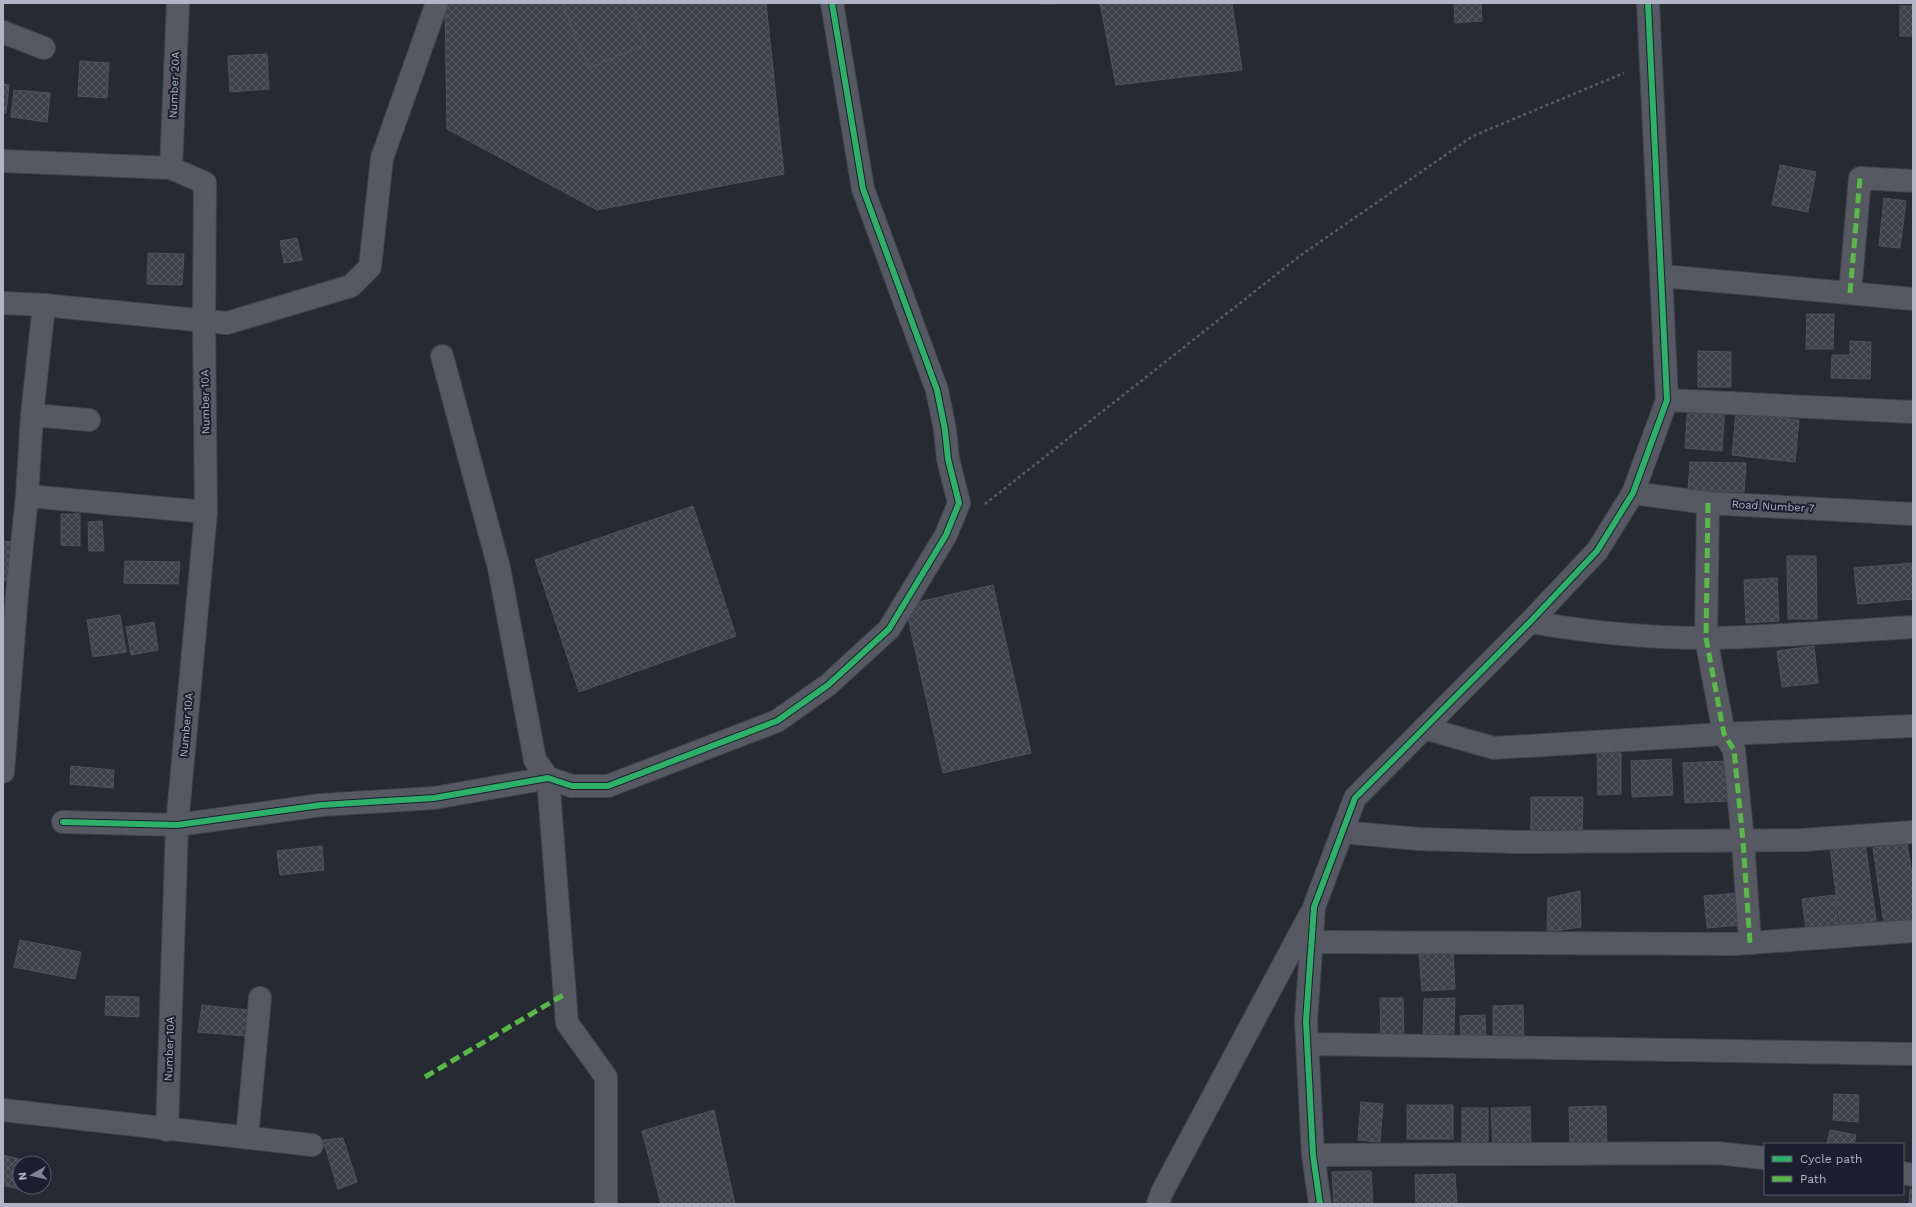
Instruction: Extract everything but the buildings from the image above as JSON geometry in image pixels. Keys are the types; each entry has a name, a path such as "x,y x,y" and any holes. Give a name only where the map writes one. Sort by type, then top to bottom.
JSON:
{"street":[{"name":"Number 20A","path":"171,168 178,3"},
{"path":"3,303 44,305 204,322 227,323 351,286 370,268 382,158 437,3"},
{"path":"63,822 177,825 321,805 434,798 548,778 572,786 608,786 777,721 828,685 889,629 946,535 959,503 948,459 945,430 937,390 863,189 832,3"},
{"path":"1158,1204 1162,1192 1314,907 1355,798 1530,622 1597,551 1633,493 1667,400 1648,3"},
{"path":"3,32 44,48"},
{"path":"3,161 171,168"},
{"name":"Number 10A","path":"167,1130 177,825 206,512 204,322 205,183 171,168"},
{"path":"1850,293 1860,178 1913,181"},
{"path":"1662,276 1913,299"},
{"path":"3,772 10,592 27,496 32,415 44,305"},
{"path":"442,356 499,568 535,760 548,778 567,1023 606,1077 606,1204"},
{"path":"1667,400 1913,412"},
{"path":"32,415 89,420"},
{"name":"Road Number 7","path":"1633,493 1708,503 1913,514"},
{"path":"27,496 206,512"},
{"path":"1708,503 1706,638 1724,734 1734,750 1743,841 1750,943"},
{"path":"1530,622 1567,628 1706,638 1913,627"},
{"path":"1424,728 1494,748 1724,734 1913,726"},
{"path":"1342,832 1419,839 1517,842 1803,840 1913,832"},
{"path":"1314,907 1306,1021 1313,1155 1320,1204"},
{"path":"1311,942 1750,943 1913,931"},
{"path":"246,1138 260,998"},
{"path":"1308,1044 1913,1054"},
{"path":"3,1110 167,1130 312,1145"},
{"path":"1313,1155 1717,1153 1764,1158"}],"path":[{"path":"983,506 1301,255 1473,136 1651,62"}],"marked path":[{"path":"1850,293 1860,178"},
{"path":"1708,503 1706,638 1724,734 1734,750 1743,841 1750,943"},
{"path":"425,1077 565,994"}],"cycle path":[{"path":"63,822 177,825 321,805 434,798 548,778 572,786 608,786 777,721 828,685 889,629 946,535 959,503 948,459 945,430 937,390 863,189 832,3"},
{"path":"1320,1204 1313,1155 1306,1021 1314,907 1355,798 1530,622 1597,551 1633,493 1667,400 1648,3"}]}
